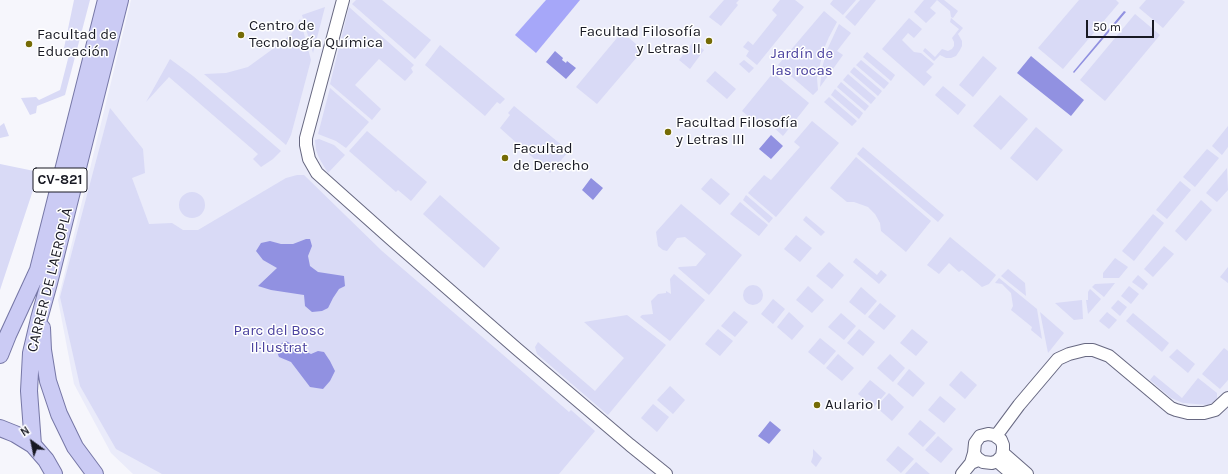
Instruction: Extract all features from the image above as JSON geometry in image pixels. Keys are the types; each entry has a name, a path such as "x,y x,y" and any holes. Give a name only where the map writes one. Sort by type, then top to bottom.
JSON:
{"main road":[{"name":"CARRER DE L'AEROPLÀ","path":"0,355 38,270 106,0"},
{"name":"CARRER DE L'AEROPLÀ","path":"33,445 29,391 31,353 120,0"},
{"path":"49,282 42,326 43,350 48,381 59,414 75,447 95,474"},
{"path":"0,428 15,434 33,445 46,460 54,474"}],"street":[{"path":"343,0 306,138 309,159 317,173 517,349 666,474"},
{"path":"993,435 1058,359 1069,354 1085,350 1093,350 1109,356 1176,410 1188,413 1204,413 1215,410 1228,398"},
{"path":"962,474 975,459 974,448 977,439 985,434 993,435 1001,440 1003,445 1000,457 1012,474"},
{"path":"975,459 988,463 1000,457"},
{"path":"1000,457 1027,474"}],"shaded area":[{"path":"131,0 1228,0 1228,474 133,474 111,453 74,384 58,300"},
{"path":"546,0 580,0 536,53 515,35"},
{"path":"1124,11 1126,12 1074,73 1073,72"},
{"path":"555,51 563,58 562,60 566,63 567,61 576,68 566,79 546,62"},
{"path":"1031,56 1084,100 1071,116 1017,73"},
{"path":"771,135 783,146 771,159 759,149"},
{"path":"591,178 603,188 593,200 582,190"},
{"path":"310,239 312,246 308,256 310,266 318,272 344,276 345,286 339,289 328,308 322,311 312,312 305,306 304,295 271,290 258,286 277,268 263,260 256,251 261,243 270,241 281,244 293,244"},
{"path":"286,341 311,354 318,351 324,352 335,371 330,381 323,389 310,387 291,362 279,357 277,352 278,347"},
{"path":"770,421 781,430 769,444 758,436"}],"green space":[{"path":"74,0 90,0 65,95 37,106 36,113 30,115 21,98 36,97 39,100 60,90 70,51 64,48"},
{"path":"356,0 382,0 431,40 415,59 352,4"},
{"path":"724,0 739,0 736,3 738,5 721,26 709,17"},
{"path":"780,0 795,0 804,7 757,65 746,56 749,51 743,47 748,41 753,45 777,15 772,10"},
{"path":"833,0 856,0 843,15 830,4"},
{"path":"860,0 876,0 855,26 845,17"},
{"path":"924,0 937,0 930,8 936,13 926,23 914,12"},
{"path":"937,0 944,0 958,11 953,18 951,17 950,11"},
{"path":"1079,0 1116,0 1119,3 1063,69 1038,48"},
{"path":"1146,0 1182,0 1185,2 1163,28 1139,8"},
{"path":"325,7 313,53 302,15"},
{"path":"349,7 414,65 411,68 413,72 405,81 379,59 355,85 381,109 372,120 330,84"},
{"name":"Jardín de las rocas","path":"824,11 837,22 823,51 817,78 818,90 813,95 778,65"},
{"path":"1135,14 1160,35 1105,101 1080,80"},
{"path":"909,18 922,29 914,38 908,33 902,40 914,52 921,53 934,64 926,72 932,77 924,86 882,49"},
{"path":"951,18 963,28 958,34 962,41 962,46 956,56 946,58 940,55 934,61 923,51 925,48 935,57 942,49 948,51 952,49 954,42 952,38 959,29 950,22"},
{"path":"300,19 311,60 291,135 286,145 204,74 226,73 248,67 292,33"},
{"name":"Jardín de las rocas","path":"839,24 851,33 837,51 843,55 820,87 822,68 827,50"},
{"path":"622,32 643,50 597,104 576,87"},
{"path":"693,42 704,50 690,69 679,60"},
{"path":"440,45 505,99 500,104 497,102 485,116 425,65"},
{"path":"867,52 895,75 891,81 863,57"},
{"path":"983,56 997,68 973,97 959,85"},
{"path":"170,59 193,76 281,151 273,159 261,167 253,159 258,154 169,77 146,102"},
{"path":"744,60 754,68 749,73 739,64"},
{"path":"861,60 889,83 884,89 856,65"},
{"path":"854,67 882,91 878,96 850,72"},
{"path":"715,71 736,89 727,99 706,81"},
{"path":"773,73 809,103 783,136 768,122 762,128 742,111"},
{"path":"848,74 876,98 871,104 843,80"},
{"path":"841,82 869,106 865,111 837,87"},
{"path":"943,86 966,105 958,115 935,95"},
{"path":"330,88 369,122 346,148 336,141 318,134"},
{"path":"835,89 863,113 859,119 831,95"},
{"path":"1000,95 1028,119 1001,150 973,126"},
{"path":"829,97 857,121 852,126 824,102"},
{"path":"514,106 569,151 550,173 500,128 510,115 508,113"},
{"name":"Parc del Bosc Il·lustrat","path":"110,108 143,149 145,173 132,178 149,224 172,223 183,230 198,230 286,178 304,175 382,251 569,412 571,410 595,431 559,474 162,474 116,449 80,386 60,297"},
{"path":"812,121 839,143 776,217 748,193 764,175 771,180 800,147 794,142"},
{"path":"4,123 9,136 0,138 0,126"},
{"path":"1228,126 1228,147 1222,155 1212,146"},
{"path":"1036,127 1063,150 1037,181 1010,158"},
{"path":"367,131 427,182 411,201 398,190 396,192 349,151"},
{"path":"319,139 334,145 345,155 328,173 316,150 315,140"},
{"path":"863,147 944,215 938,222 857,154"},
{"path":"1207,149 1219,158 1195,187 1183,177"},
{"path":"856,157 931,221 906,252 881,231 880,223 875,214 868,207 854,202 847,202 830,188"},
{"path":"0,164 39,172 0,290"},
{"path":"1227,168 1228,190 1217,202 1206,193"},
{"path":"711,178 730,194 720,205 701,189"},
{"path":"1180,181 1191,190 1167,219 1156,210"},
{"path":"192,192 202,195 205,205 202,215 192,218 182,215 179,205 182,195"},
{"path":"440,195 500,248 484,268 423,214"},
{"path":"746,195 773,218 769,223 743,200"},
{"path":"1201,200 1212,210 1186,241 1175,231"},
{"path":"740,202 768,225 759,236 730,214"},
{"path":"681,204 742,255 709,295 678,268 696,266 706,254 685,237 677,238 667,251 658,246 656,232"},
{"path":"1153,214 1164,223 1134,261 1122,251"},
{"path":"806,216 825,232 821,236 803,220"},
{"path":"796,235 812,248 800,262 784,249"},
{"path":"950,237 996,275 989,284 982,287 962,270 959,272 949,263 939,274 927,265"},
{"path":"1164,246 1174,254 1153,277 1144,269"},
{"path":"856,258 877,275 881,270 887,275 879,284 853,262"},
{"path":"1115,258 1128,267 1119,278 1103,278 1103,273"},
{"path":"829,262 844,275 832,289 816,276"},
{"path":"1228,267 1228,283 1220,277"},
{"path":"1008,269 1025,283 1026,296 1001,276"},
{"path":"674,274 705,300 670,341 640,317 642,315 653,314 651,301 658,294 666,293 666,291 671,294 670,279"},
{"path":"1138,275 1148,284 1143,290 1132,282"},
{"path":"999,278 1037,309 1042,339 1031,330 1032,327 1011,310 1013,306 1011,293 1002,284 995,283"},
{"path":"1115,283 1104,297 1092,287 1095,284"},
{"path":"753,285 760,288 763,295 760,302 753,305 746,302 743,295 746,288"},
{"path":"808,286 824,300 812,313 796,300"},
{"path":"1129,286 1139,294 1131,304 1121,296"},
{"path":"861,287 877,301 865,315 849,302"},
{"path":"1090,289 1101,299 1088,314 1086,300 1088,300 1088,292"},
{"path":"773,299 785,309 773,324 761,314"},
{"path":"1082,300 1083,319 1074,320 1055,303"},
{"path":"1118,300 1127,307 1120,316 1111,308"},
{"path":"880,303 896,316 884,330 868,317"},
{"path":"734,311 748,322 735,337 721,326"},
{"path":"789,312 804,326 792,340 777,327"},
{"path":"1040,312 1064,333 1048,353"},
{"path":"1107,312 1117,320 1109,329 1099,321"},
{"path":"841,313 856,326 844,340 828,327"},
{"path":"1133,313 1169,343 1162,352 1126,321"},
{"path":"627,315 666,345 608,415 537,354 535,347 538,342 595,391 624,358 584,322"},
{"path":"718,329 733,341 720,356 705,344"},
{"path":"859,329 875,342 863,356 847,343"},
{"path":"912,329 928,342 916,356 900,343"},
{"path":"820,338 836,351 824,365 808,352"},
{"path":"1224,348 1228,351 1228,380 1220,389 1202,374"},
{"path":"1177,349 1195,364 1188,373 1169,357"},
{"path":"838,354 854,368 842,381 826,368"},
{"path":"890,354 905,368 893,382 877,368"},
{"path":"909,369 925,383 913,397 897,384"},
{"path":"961,371 977,385 965,399 949,385"},
{"path":"1154,375 1182,398 1198,378 1217,393 1217,400 1208,405 1183,403 1171,398 1150,380"},
{"path":"870,380 886,393 874,407 858,394"},
{"path":"670,386 685,400 673,414 657,400"},
{"path":"889,393 904,407 892,421 876,407"},
{"path":"940,396 956,409 944,423 928,410"},
{"path":"653,404 669,417 657,432 641,418"},
{"path":"920,420 936,433 923,447 908,434"},
{"path":"938,436 953,449 941,463 925,450"},
{"path":"898,446 914,459 901,473 886,460"},
{"path":"813,449 822,458 816,467 811,462"},
{"path":"916,462 930,474 905,474"}],"place":[{"name":"Centro de Tecnología Química","path":"241,35"},
{"name":"Facultad Filosofía y Letras II","path":"709,41"},
{"name":"Facultad de Educación","path":"29,44"},
{"name":"Facultad Filosofía y Letras III","path":"668,132"},
{"name":"Facultad de Derecho","path":"505,158"},
{"name":"Aulario I","path":"817,405"}]}
